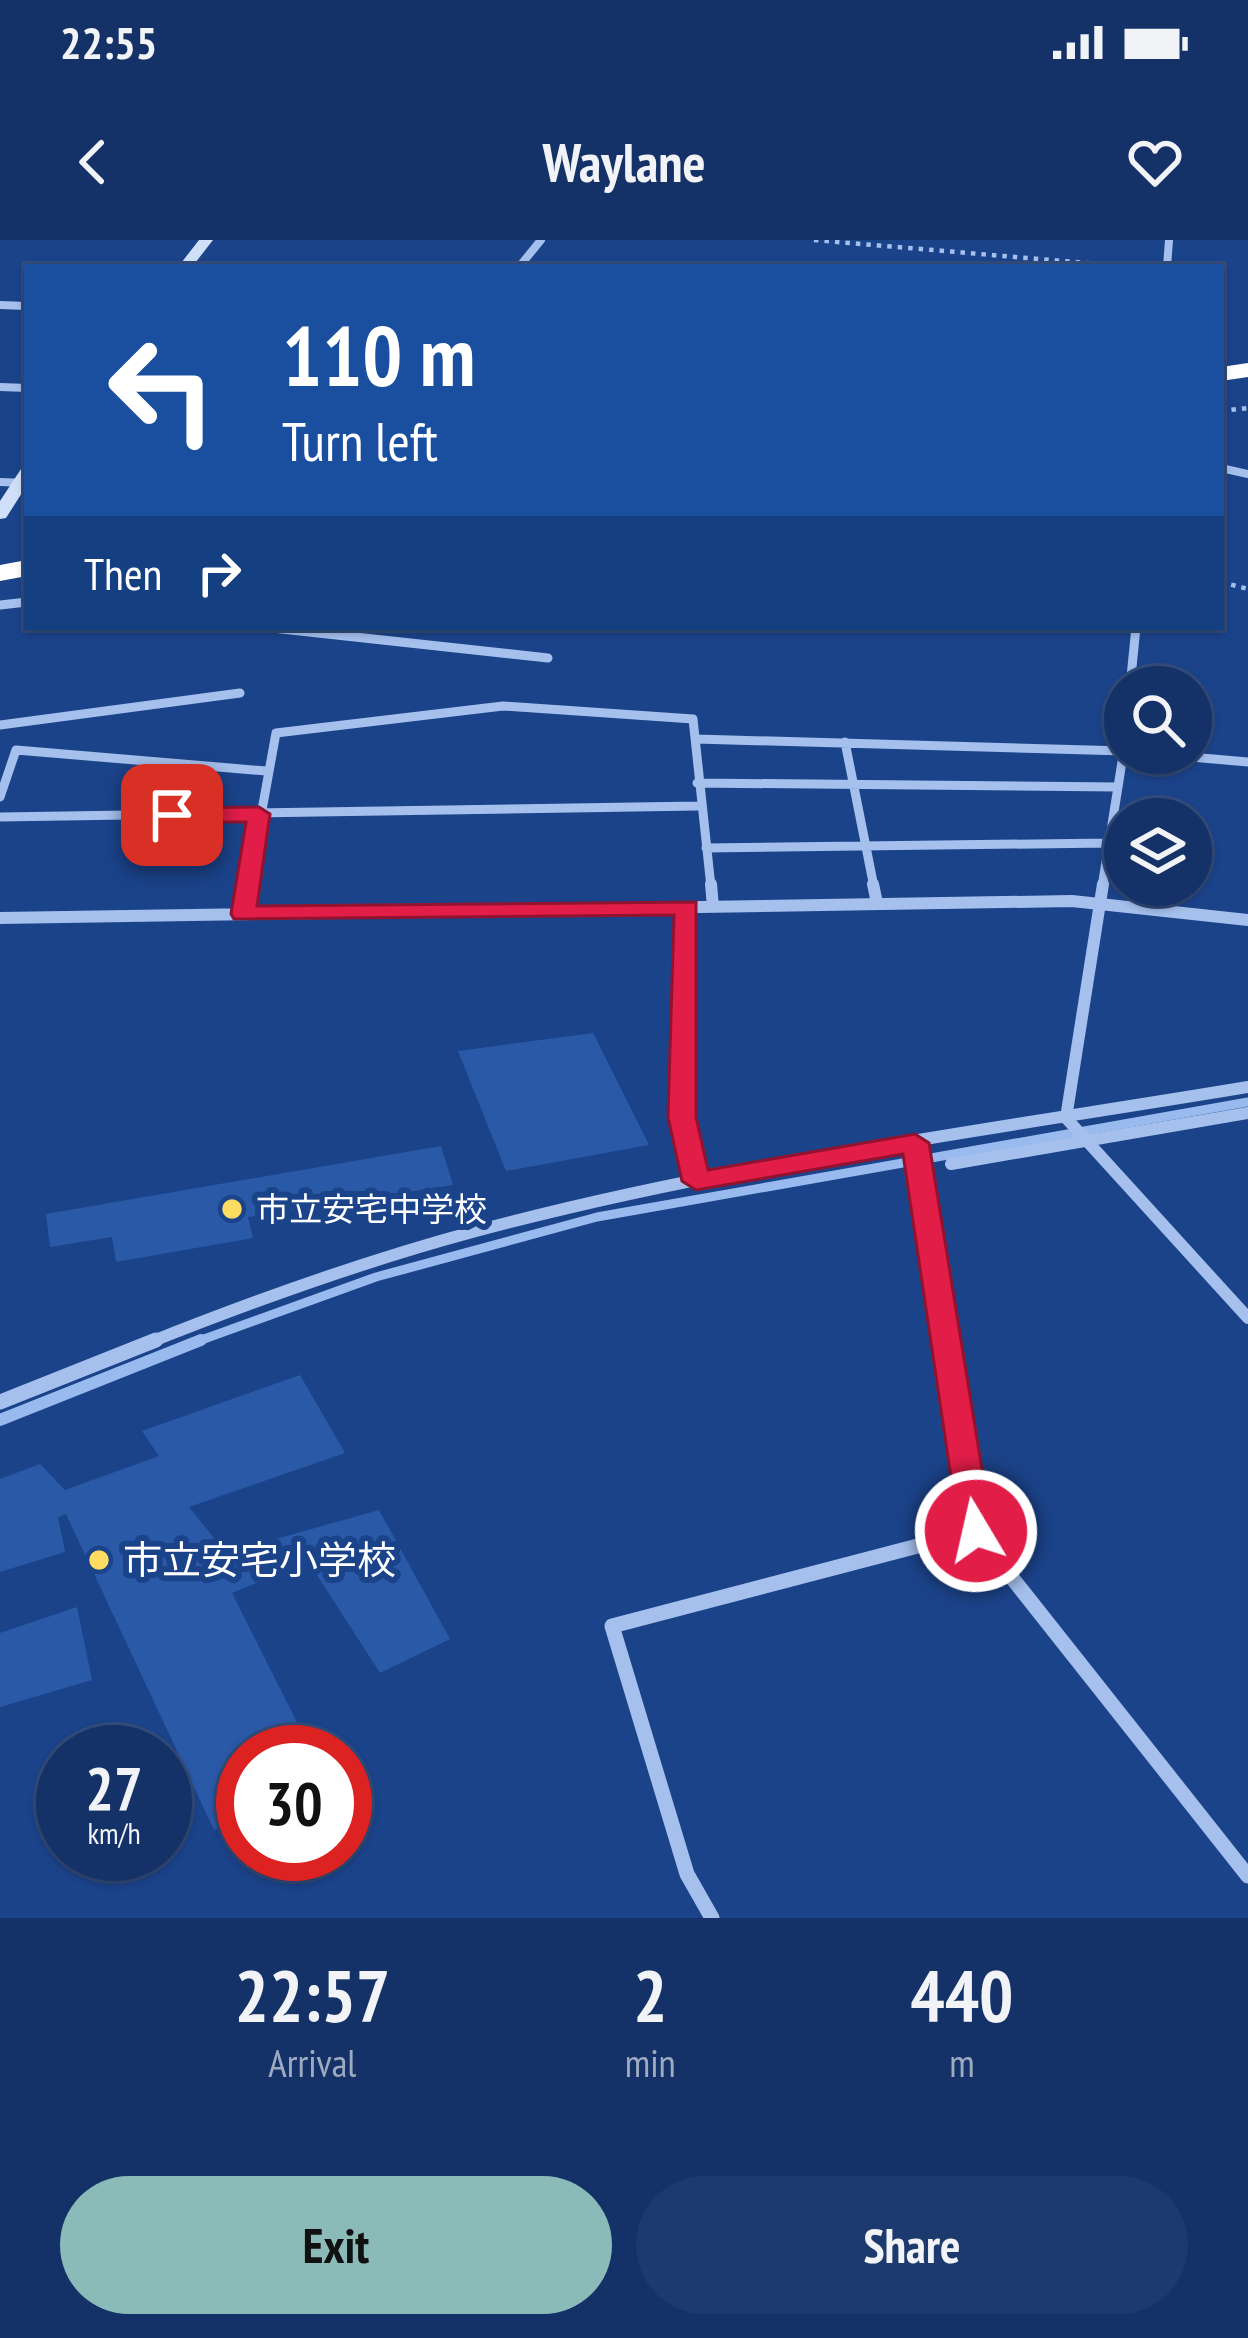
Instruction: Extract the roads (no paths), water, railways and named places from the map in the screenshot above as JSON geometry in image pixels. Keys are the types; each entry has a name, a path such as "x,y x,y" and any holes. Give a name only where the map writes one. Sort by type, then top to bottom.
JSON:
{"street":[{"path":"187,264 206,240"},
{"path":"521,264 541,240"},
{"path":"0,514 18,480"},
{"path":"291,630 548,658"},
{"path":"1132,666 1136,630"},
{"path":"0,725 240,693"},
{"path":"243,914 266,771 277,733 503,706 637,719 693,718 698,806 713,907"},
{"path":"695,739 1104,748"},
{"path":"845,742 877,903"},
{"path":"0,797 16,750 266,771"},
{"path":"1212,759 1248,762"},
{"path":"1116,798 1120,774"},
{"path":"698,783 1118,788"},
{"path":"0,817 698,806"},
{"path":"706,848 1104,843"},
{"path":"1104,865 1066,1118 1248,1318"},
{"path":"0,918 877,903 1097,904 1248,920"},
{"path":"687,908 682,1117 696,1181"},
{"path":"0,1402 300,1286 477,1230 696,1181 1248,1087"},
{"path":"951,1164 1248,1113"},
{"path":"915,1143 976,1531 1248,1876"},
{"path":"712,1918 687,1874 612,1626 976,1531"}],"waterway":[{"path":"198,1341 376,1277 597,1217 1248,1102"},
{"path":"0,1420 198,1341"},
{"path":"193,1343 198,1341"}],"place":[{"name":"市立安宅中学校","path":"232,1209"},
{"name":"市立安宅小学校","path":"99,1560"}]}
